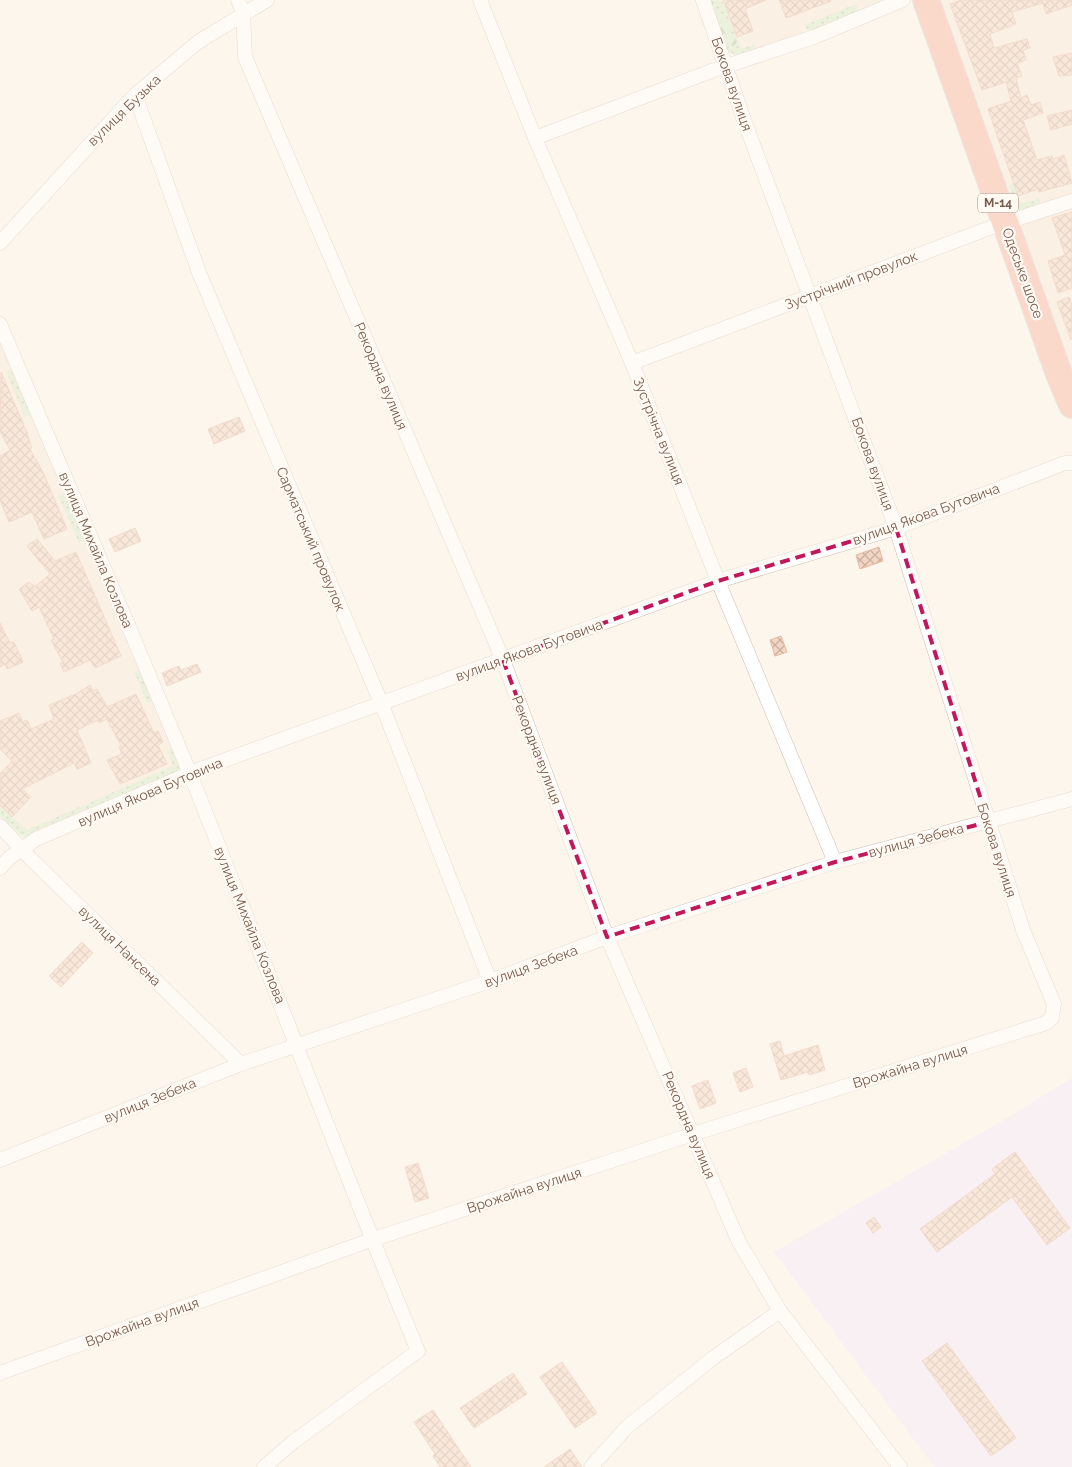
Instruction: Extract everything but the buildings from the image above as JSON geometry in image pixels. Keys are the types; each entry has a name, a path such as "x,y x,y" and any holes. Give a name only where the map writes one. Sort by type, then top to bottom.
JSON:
{"highway":[{"name":"Одеське шосе","path":"926,0 1072,405"}],"street":[{"name":"вулиця Бузька","path":"0,243 135,96 240,7 267,0"},
{"name":"Зустрічна вулиця","path":"480,0 535,138 632,362 718,580 835,862"},
{"name":"Бокова вулиця","path":"703,0 896,528 1022,930 1054,1004 1052,1018"},
{"path":"535,138 628,101 805,40 903,0"},
{"name":"Рекордна вулиця","path":"240,7 246,57 503,660 607,938 739,1242 780,1311 900,1467"},
{"name":"Сарматський провулок","path":"135,96 200,275 382,705 490,981"},
{"name":"Зустрічний провулок","path":"632,362 1005,223 1072,201"},
{"name":"вулиця Михайла Козлова","path":"0,324 190,774 372,1240 418,1351 293,1442 264,1467"},
{"name":"вулиця Якова Бутовича","path":"0,868 9,858 36,839 190,774 718,580 896,528 1065,463 1072,463"},
{"name":"вулиця Зебека","path":"0,1160 241,1064 490,981 607,938 835,862 1072,799"},
{"name":"вулиця Нансена","path":"0,826 241,1064"},
{"name":"Врожайна вулиця","path":"0,1373 372,1240 693,1134 1046,1023 1052,1018"},
{"path":"591,1467 628,1428 713,1358 780,1311"}],"highlighted area":[{"path":"896,528 988,822 835,862 607,937 503,660 718,581"}],"shaded area":[{"path":"707,0 886,0 781,45 731,53"},
{"path":"939,0 1072,0 1072,196 1012,216"},
{"path":"1072,205 1072,384 1015,225"},
{"path":"0,338 154,700 180,767 23,837 0,816"},
{"path":"1072,1078 1072,1467 934,1467 774,1252 1007,1118"}],"green space":[{"path":"707,0 722,1 741,49 755,44 757,51 737,56 726,50"},
{"path":"856,4 857,11 808,32 805,25"},
{"path":"714,8 720,11 721,17 738,41 733,46 719,30"},
{"path":"1013,183 1021,204 1039,198 1042,206 1018,210 1008,185"},
{"path":"14,371 32,413 25,417 6,372"},
{"path":"66,493 85,538 79,543 58,496"},
{"path":"142,670 154,700 148,704 134,672"},
{"path":"174,748 179,762 179,771 29,837 23,837 0,816 0,806 27,830 173,766 167,750"}]}
